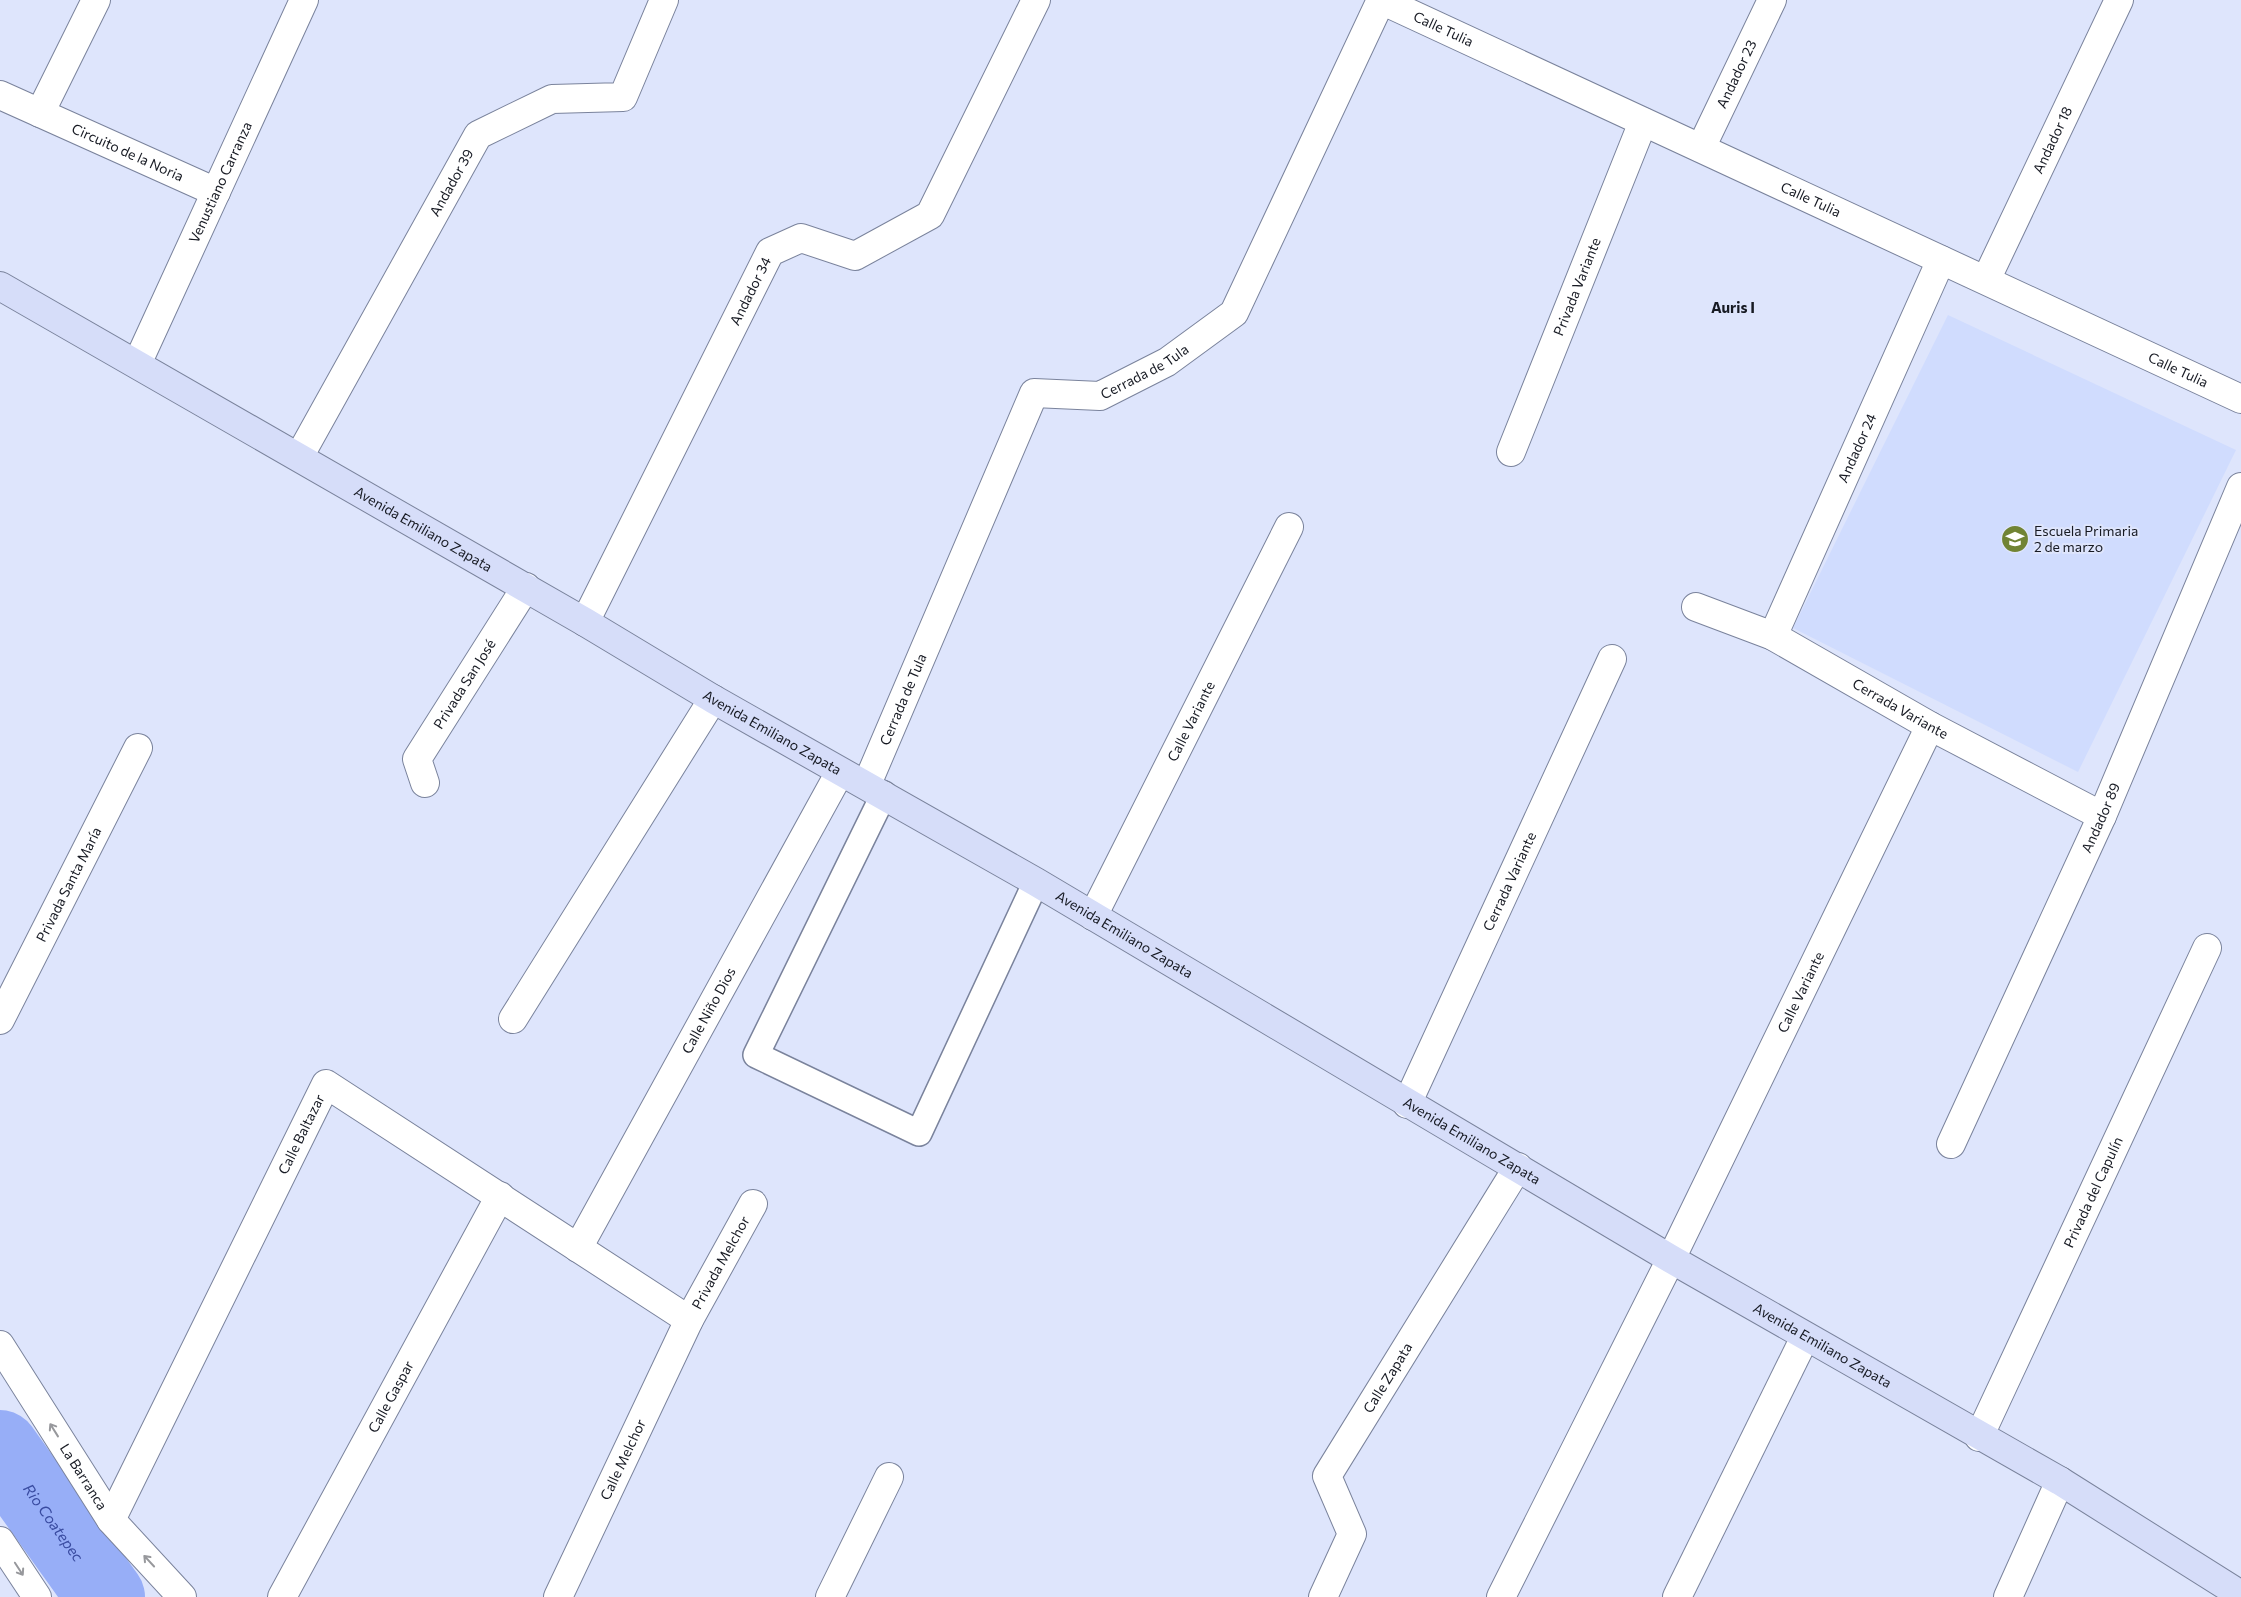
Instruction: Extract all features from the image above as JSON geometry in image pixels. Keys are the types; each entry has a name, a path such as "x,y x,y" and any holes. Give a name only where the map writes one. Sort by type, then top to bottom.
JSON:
{"main road":[{"name":"Avenida Emiliano Zapata","path":"0,286 585,622 713,699 840,772 876,789 1036,882 1406,1104 1518,1167 1805,1337 2060,1482 2241,1595"}],"street":[{"path":"40,113 96,0"},
{"name":"Venustiano Carranza","path":"137,364 304,0"},
{"name":"Andador 39","path":"299,457 478,135 552,99 623,97 664,0"},
{"name":"Andador 34","path":"585,622 770,252 801,238 855,256 930,215 1036,0"},
{"name":"Calle Tulia","path":"1381,0 1418,8 1643,122 2241,398"},
{"name":"Cerrada de Tula","path":"876,789 1034,392 1100,396 1167,362 1234,313 1381,0"},
{"name":"Andador 23","path":"1701,148 1772,0"},
{"name":"Andador 18","path":"1986,280 2118,0"},
{"name":"Circuito de la Noria","path":"0,95 216,192"},
{"name":"Privada Variante","path":"1511,452 1643,122"},
{"name":"Andador 24","path":"1773,636 1941,260"},
{"name":"Andador 89","path":"1951,1144 2102,816 2241,486"},
{"name":"Calle Variante","path":"1093,916 1289,527"},
{"name":"Privada San José","path":"425,783 417,759 526,588"},
{"name":"Cerrada Variante","path":"1696,607 1773,636 1930,726 2102,816"},
{"name":"Cerrada Variante","path":"1406,1104 1612,659"},
{"path":"513,1019 713,699"},
{"name":"Calle Variante","path":"1501,1597 1671,1259 1930,726"},
{"name":"Privada Santa María","path":"0,1020 138,748"},
{"name":"Calle Niño Dios","path":"578,1248 840,772"},
{"name":"Privada del Capulín","path":"1979,1436 2207,948"},
{"name":"Calle Baltazar","path":"111,1520 326,1084 689,1320"},
{"name":"Calle Zapata","path":"1323,1597 1352,1534 1327,1476 1518,1167"},
{"name":"Calle Gaspar","path":"282,1597 500,1196"},
{"name":"Privada Melchor","path":"689,1320 753,1204"},
{"name":"Calle Melchor","path":"558,1597 689,1320"},
{"path":"1677,1597 1805,1337"},
{"name":"La Barranca","path":"0,1345 111,1520 182,1597"},
{"path":"830,1597 889,1477"},
{"path":"2008,1597 2060,1482"},
{"path":"0,1540 37,1597"}],"lane":[{"path":"876,789 756,1055 919,1133 1036,882"}],"shaded area":[{"name":"Escuela Primaria 2 de marzo","path":"1948,315 2236,450 2078,772 1793,628"}],"waterway":[{"name":"Rio Coatepec","path":"0,1449 106,1597"}],"place":[{"name":"Escuela Primaria 2 de marzo","path":"2015,539"}],"district":[{"name":"Auris I","path":"1733,308"}]}
